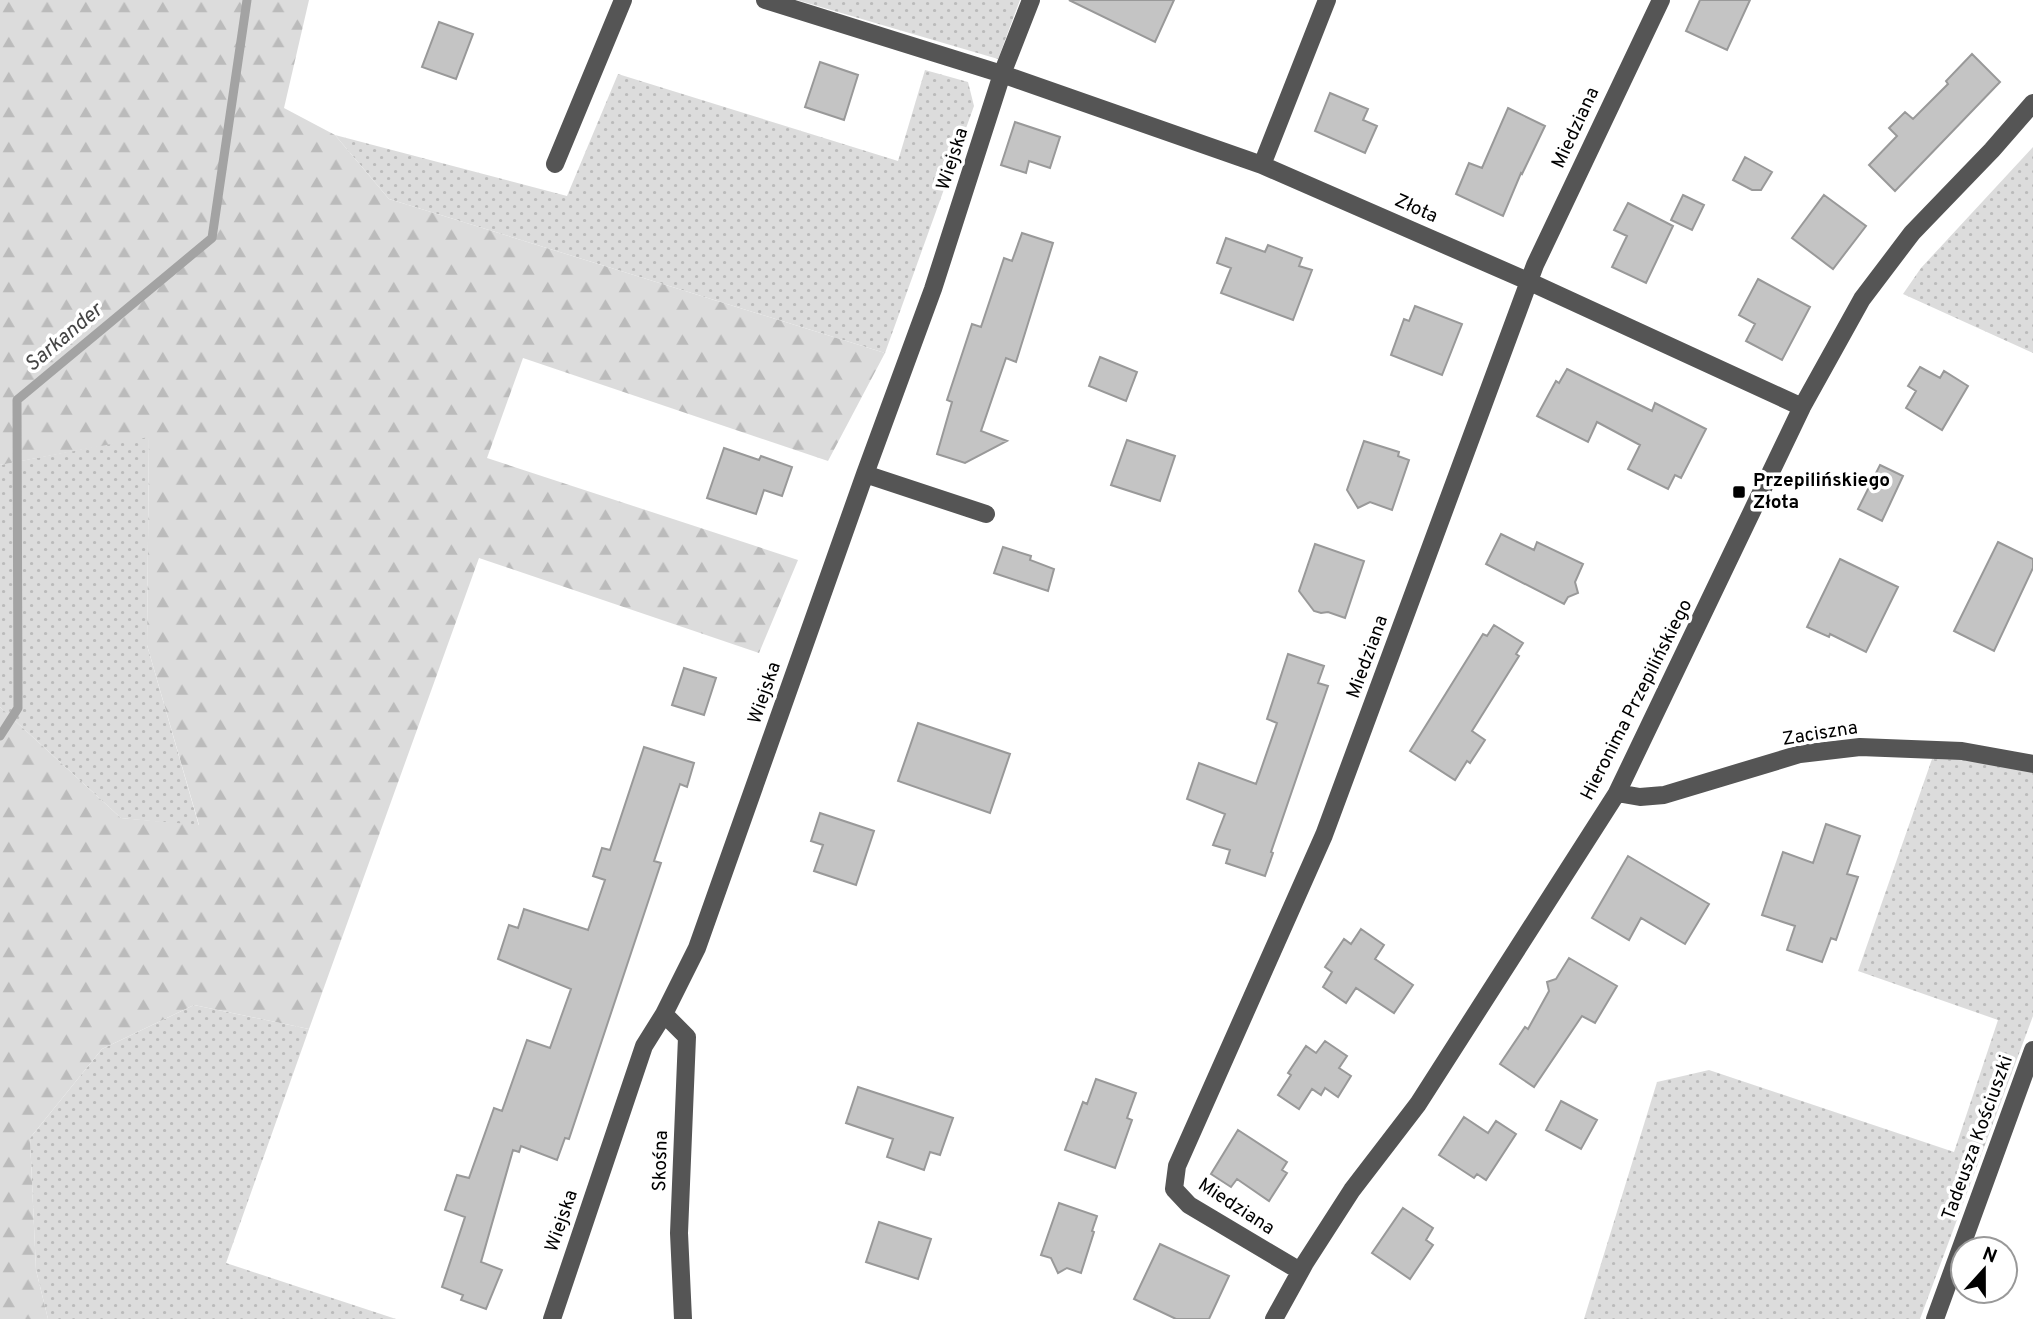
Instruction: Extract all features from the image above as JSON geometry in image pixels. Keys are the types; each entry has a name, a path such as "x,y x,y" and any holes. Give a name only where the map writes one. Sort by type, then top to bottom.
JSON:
{"street":[{"path":"555,164 623,0"},
{"path":"765,0 1002,74"},
{"name":"Wiejska","path":"552,1319 644,1046 664,1014 697,948 864,474 933,289 1002,74 1031,0"},
{"path":"1262,165 1327,0"},
{"name":"Miedziana","path":"1300,1271 1189,1205 1174,1189 1177,1166 1324,835 1535,265 1661,0"},
{"name":"Złota","path":"1002,74 1262,165 1530,282 1802,407"},
{"name":"Hieronima Przepilińskiego","path":"1273,1319 1352,1190 1418,1104 1617,793 1802,407 1862,299 1912,233 1993,150 2033,103"},
{"path":"864,474 986,514"},
{"name":"Zaciszna","path":"1617,793 1640,797 1664,795 1800,754 1860,747 1962,751 2033,764"},
{"name":"Skośna","path":"664,1014 687,1037 679,1233 683,1319"},
{"name":"Tadeusza Kościuszki","path":"1936,1319 2033,1050"}],"green space":[{"path":"0,0 309,0 284,108 335,135 389,199 885,353 828,461 523,358 487,458 798,560 759,653 479,558 309,1029 194,1005 102,1049 30,1138 36,1270 48,1319 0,1319 0,707 121,818 199,825 147,645 149,437 0,465"},
{"path":"797,0 1020,0 998,59"},
{"path":"925,70 968,82 974,106 885,353 389,199 335,135 567,196 618,74 898,161"},
{"path":"2033,147 2033,353 1903,294 1921,268"},
{"path":"149,436 147,645 199,826 121,818 0,707 0,465"},
{"path":"1932,759 1974,760 2033,771 2033,1016 1951,1235 1949,1235 1920,1319 1584,1319 1657,1082 1709,1070 1954,1152 1998,1020 1858,971"},
{"path":"194,1005 309,1029 226,1263 396,1319 48,1319 36,1270 30,1138 102,1049"}],"building":[{"path":"1069,0 1174,0 1155,42"},
{"path":"1700,0 1750,0 1727,50 1686,31"},
{"path":"439,22 473,34 456,79 422,67"},
{"path":"1972,54 2000,82 1895,191 1869,165 1897,136 1889,128 1905,112 1913,119 1948,84 1946,81"},
{"path":"820,62 858,75 844,120 805,107"},
{"path":"1330,93 1368,109 1363,120 1377,126 1365,153 1315,131"},
{"path":"1508,108 1545,126 1503,216 1456,194 1469,163 1482,168"},
{"path":"1015,122 1060,137 1050,168 1029,161 1026,173 1001,165"},
{"path":"1745,157 1772,172 1761,190 1752,190 1733,180"},
{"path":"1683,195 1704,205 1692,230 1671,220"},
{"path":"1824,195 1866,226 1833,269 1792,238"},
{"path":"1628,203 1673,226 1646,283 1612,267 1627,236 1614,230"},
{"path":"1022,233 1053,243 1016,362 1006,358 981,431 1007,441 965,463 937,454 952,402 947,400 972,324 981,327 1004,258 1012,261"},
{"path":"1226,238 1265,252 1268,245 1302,258 1299,266 1312,270 1293,320 1221,293 1231,268 1217,263"},
{"path":"1758,279 1810,307 1782,360 1746,341 1755,324 1739,315"},
{"path":"1415,306 1462,324 1442,375 1391,355 1404,319 1409,321"},
{"path":"1100,357 1137,372 1126,401 1089,386"},
{"path":"1920,367 1940,378 1944,371 1968,386 1942,430 1906,408 1916,391 1908,386"},
{"path":"1567,369 1652,411 1655,403 1706,429 1681,478 1675,475 1668,489 1628,469 1640,445 1597,422 1588,442 1537,416 1556,381 1559,383"},
{"path":"1127,440 1175,456 1160,501 1111,485"},
{"path":"1364,441 1399,452 1398,456 1409,460 1392,510 1370,502 1358,508 1347,490"},
{"path":"724,448 759,460 761,456 792,467 782,496 764,490 756,514 707,498"},
{"path":"1880,465 1903,476 1882,521 1858,509"},
{"path":"1501,534 1534,550 1537,542 1583,564 1575,582 1578,593 1568,597 1564,604 1486,564"},
{"path":"1998,542 2033,559 2033,568 1994,651 1954,631"},
{"path":"1315,544 1364,561 1345,618 1328,612 1314,611 1299,591"},
{"path":"1003,547 1031,556 1030,560 1054,569 1048,591 994,573"},
{"path":"1840,559 1898,587 1866,652 1830,634 1829,637 1807,627"},
{"path":"1494,625 1523,643 1516,654 1519,656 1472,731 1485,740 1455,780 1410,751 1483,634 1487,636"},
{"path":"1288,654 1324,666 1318,683 1328,686 1265,876 1226,863 1230,850 1213,845 1225,814 1187,799 1199,763 1256,784 1277,723 1267,719"},
{"path":"684,668 716,678 704,715 672,705"},
{"path":"918,723 1010,754 990,813 898,781"},
{"path":"644,747 694,763 687,787 680,784 654,861 661,863 569,1139 565,1138 557,1160 521,1146 519,1152 513,1150 481,1262 502,1270 486,1309 461,1300 463,1295 442,1287 465,1217 445,1210 457,1175 469,1178 494,1108 502,1111 527,1040 550,1048 571,989 498,959 509,925 518,928 524,909 588,930 605,880 593,876 602,848 610,850"},
{"path":"820,813 874,831 856,885 814,871 823,845 811,841"},
{"path":"1826,824 1860,836 1847,874 1858,877 1836,940 1831,938 1822,962 1787,950 1795,926 1762,915 1783,852 1813,863"},
{"path":"1628,856 1709,904 1685,944 1641,918 1629,940 1592,918"},
{"path":"1361,929 1384,945 1375,959 1413,985 1394,1013 1356,988 1346,1003 1323,987 1332,972 1325,967 1344,939 1351,944"},
{"path":"1569,958 1617,986 1595,1023 1582,1016 1534,1087 1500,1064 1525,1027 1528,1029 1549,991 1547,982 1556,979"},
{"path":"1325,1041 1347,1056 1339,1068 1351,1076 1338,1097 1325,1088 1321,1095 1312,1089 1299,1109 1278,1095 1291,1075 1288,1073 1306,1046 1316,1053"},
{"path":"1096,1079 1136,1093 1127,1118 1132,1120 1115,1168 1065,1150 1083,1102 1087,1104"},
{"path":"858,1087 953,1118 940,1155 930,1152 924,1170 887,1157 893,1139 846,1123"},
{"path":"1561,1101 1597,1120 1581,1149 1546,1130"},
{"path":"1464,1117 1488,1133 1496,1121 1516,1134 1486,1180 1477,1174 1474,1178 1439,1155"},
{"path":"1238,1130 1287,1162 1282,1170 1287,1173 1269,1201 1237,1179 1231,1187 1211,1174"},
{"path":"1059,1203 1097,1216 1081,1273 1067,1268 1058,1273 1051,1258 1041,1255"},
{"path":"1403,1208 1433,1228 1426,1240 1433,1245 1410,1279 1372,1253"},
{"path":"879,1222 931,1239 918,1279 866,1262"},
{"path":"1160,1244 1229,1276 1209,1319 1176,1319 1134,1299"}],"waterway":[{"name":"Sarkander","path":"0,736 18,708 17,400 212,238 247,0"}],"place":[{"name":"Przepilińskiego Złota","path":"1739,492"}]}
